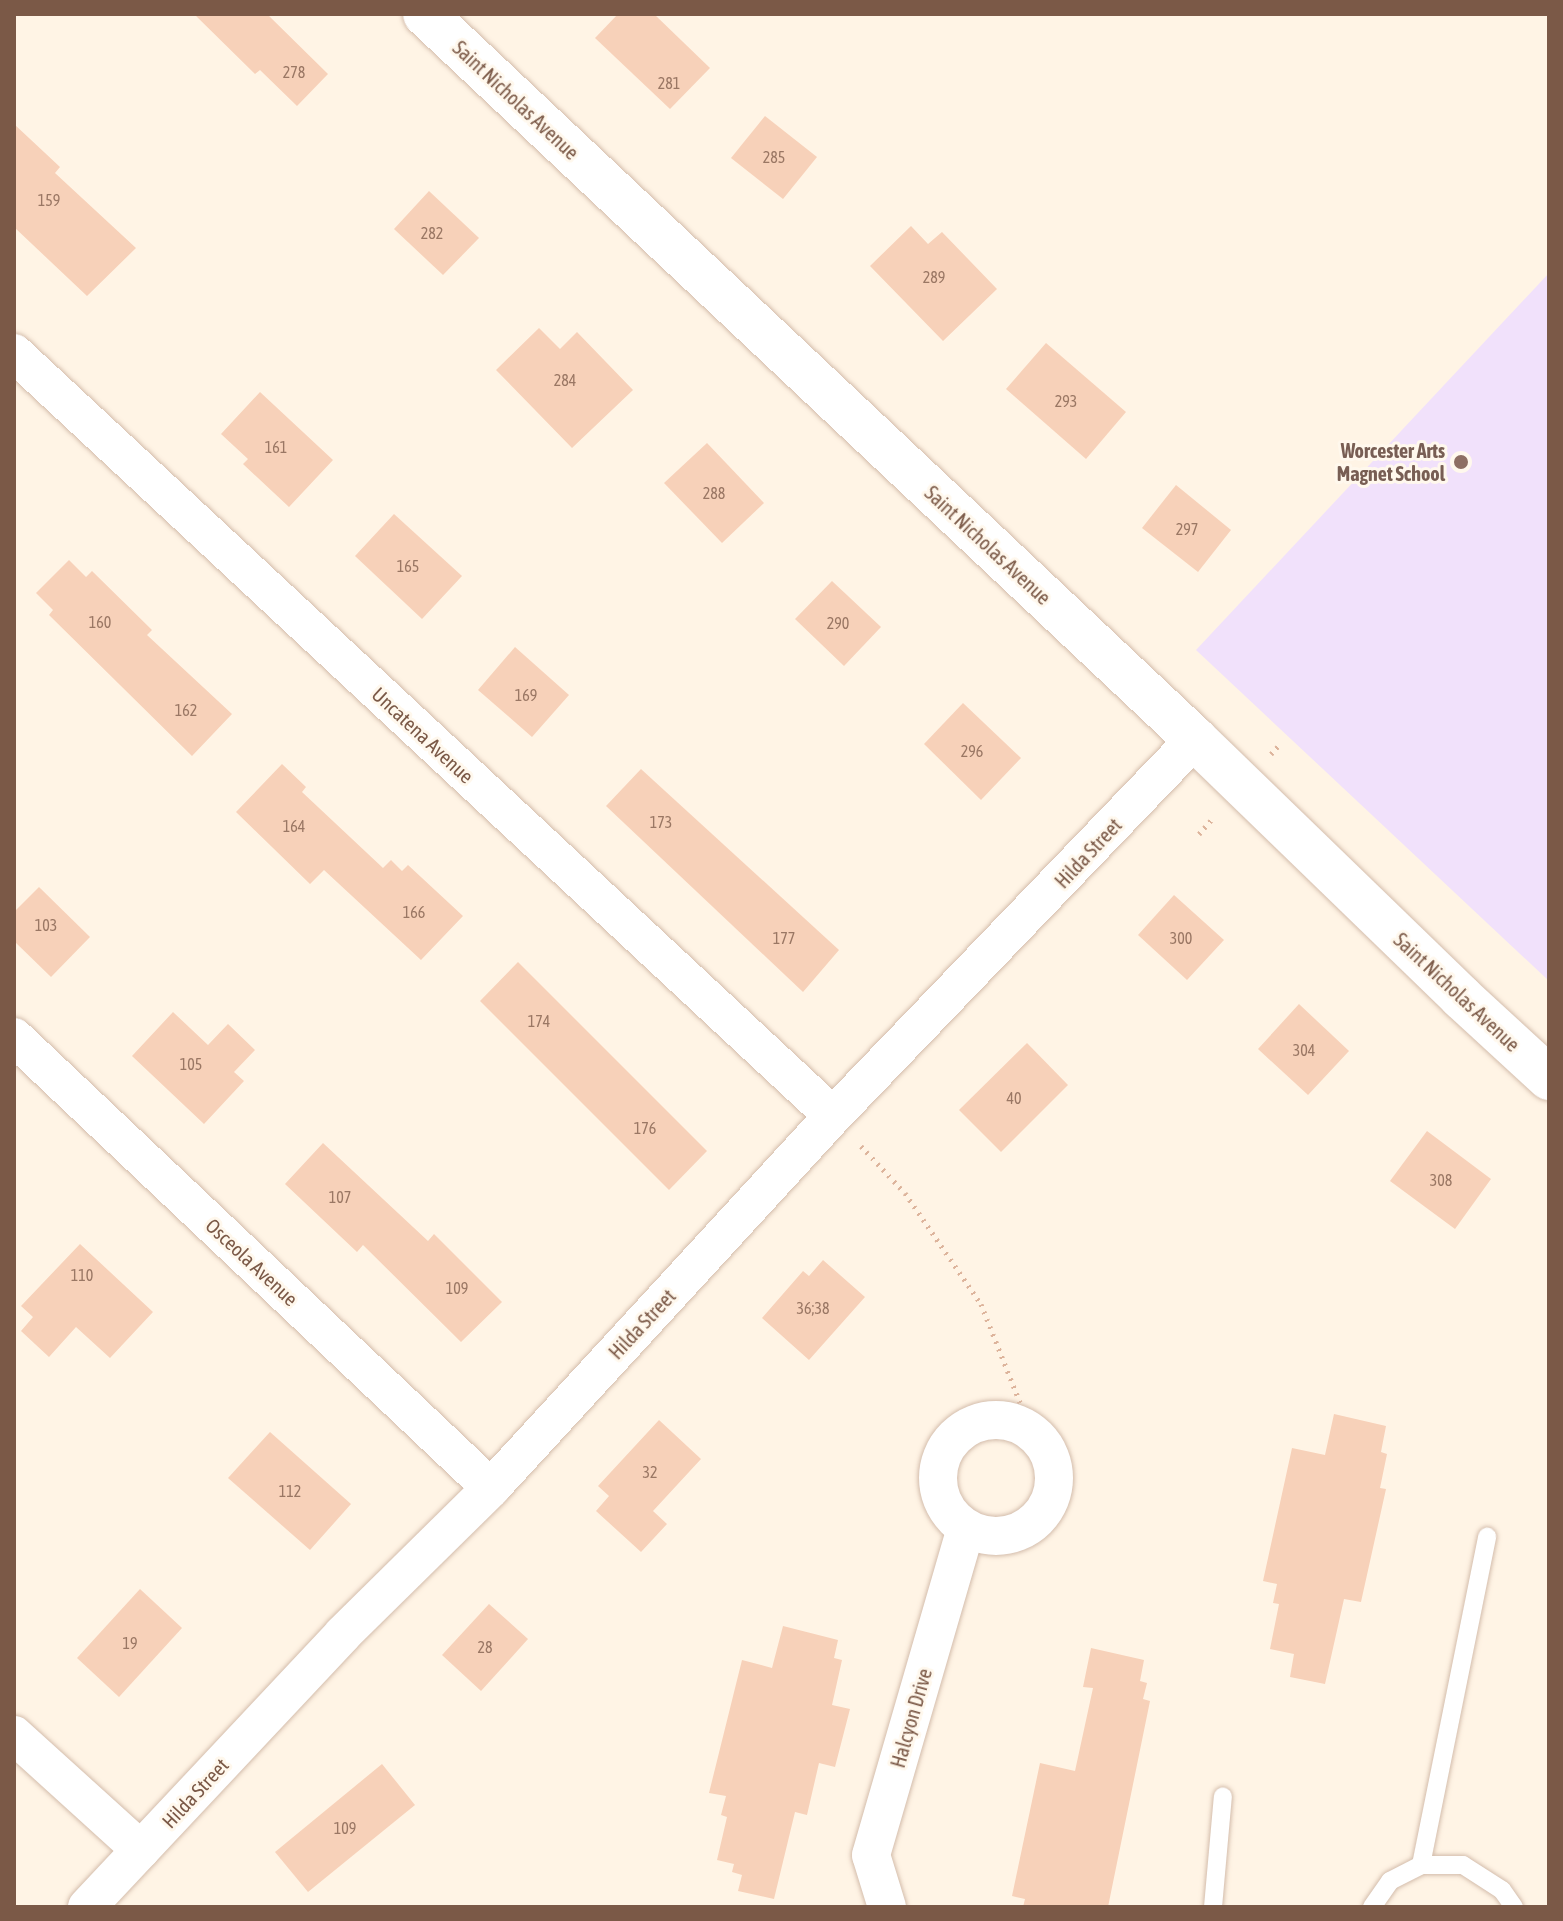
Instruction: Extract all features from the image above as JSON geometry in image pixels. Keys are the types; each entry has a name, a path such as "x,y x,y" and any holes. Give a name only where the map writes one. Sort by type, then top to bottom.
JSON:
{"street":[{"name":"Saint Nicholas Avenue","path":"425,14 1195,739 1549,1078"},
{"name":"Uncatena Avenue","path":"14,353 833,1116"},
{"name":"Hilda Street","path":"87,1907 343,1634 491,1488 833,1116 1195,739"},
{"name":"Osceola Avenue","path":"14,1037 491,1488"},
{"path":"985,1420 1006,1420 1031,1430 1052,1458 1056,1479 1052,1499 1037,1520 1020,1532 1000,1536 966,1529 950,1515 941,1498 937,1478 941,1458 951,1440 967,1427 985,1420"},
{"name":"Halcyon Drive","path":"887,1907 871,1855 966,1529"},
{"path":"14,1735 141,1850"}],"lane":[{"path":"1421,1865 1487,1537"},
{"path":"1213,1907 1223,1796"},
{"path":"1372,1907 1390,1881 1421,1865 1463,1865 1502,1890 1514,1907"}],"path":[{"path":"1199,834 1213,817"},
{"path":"833,1116 905,1193 981,1304 1031,1430"}],"shaded area":[{"name":"Worcester Arts Magnet School","path":"1549,273 1549,981 1196,650"}],"building":[{"path":"194,14 267,14 328,74 297,106 260,70 255,74"},
{"path":"618,14 654,14 710,68 670,109 595,38"},
{"path":"765,116 817,157 783,199 731,158"},
{"path":"14,124 60,167 55,173 136,248 87,296 14,227"},
{"path":"429,191 479,238 443,275 394,229"},
{"path":"911,226 928,244 942,232 997,289 943,341 870,266"},
{"path":"539,328 560,349 577,332 633,390 572,448 496,370"},
{"path":"1046,343 1126,412 1086,459 1006,389"},
{"path":"260,392 333,460 289,507 243,464 248,459 221,434"},
{"path":"707,443 764,503 722,543 664,483"},
{"path":"1176,485 1231,530 1198,572 1142,528"},
{"path":"394,514 462,576 422,619 355,556"},
{"path":"69,560 86,577 92,571 152,630 147,635 232,714 192,756 49,615 53,610 36,593"},
{"path":"832,581 881,627 844,666 795,619"},
{"path":"515,647 569,695 532,737 478,690"},
{"path":"963,703 1021,758 981,800 924,744"},
{"path":"282,764 306,787 302,792 383,868 391,860 402,871 408,865 463,916 421,960 324,870 310,884 236,812"},
{"path":"641,769 839,950 803,992 606,806"},
{"path":"39,887 90,937 51,977 14,941 14,912"},
{"path":"1174,895 1224,940 1187,980 1138,935"},
{"path":"518,962 707,1151 669,1190 480,1001"},
{"path":"1299,1004 1349,1051 1308,1095 1258,1049"},
{"path":"173,1012 208,1045 228,1024 255,1050 234,1072 244,1081 204,1124 132,1056"},
{"path":"1027,1043 1068,1085 1001,1152 959,1110"},
{"path":"1427,1131 1491,1179 1455,1229 1390,1181"},
{"path":"323,1143 428,1241 434,1234 502,1302 461,1342 363,1245 357,1252 285,1184"},
{"path":"80,1244 153,1312 110,1358 76,1327 49,1357 21,1331 33,1317 21,1306"},
{"path":"823,1260 865,1297 809,1360 762,1318 803,1271 809,1276"},
{"path":"1334,1414 1386,1426 1381,1452 1387,1454 1380,1488 1386,1489 1361,1602 1344,1599 1325,1684 1290,1677 1294,1654 1270,1649 1279,1604 1273,1603 1277,1584 1263,1581 1292,1448 1325,1455"},
{"path":"659,1420 701,1459 653,1511 667,1524 641,1552 596,1511 609,1496 598,1486"},
{"path":"270,1432 351,1504 310,1550 228,1478"},
{"path":"140,1589 182,1628 119,1697 77,1658"},
{"path":"489,1604 528,1639 481,1691 442,1655"},
{"path":"783,1626 838,1640 834,1658 842,1660 832,1705 850,1709 835,1767 819,1763 807,1815 795,1812 774,1899 738,1891 742,1875 732,1872 734,1864 717,1860 727,1817 721,1815 726,1796 709,1793 742,1660 772,1668"},
{"path":"1091,1648 1144,1660 1140,1681 1147,1683 1143,1699 1150,1701 1108,1907 1023,1907 1025,1899 1012,1896 1040,1763 1075,1771 1093,1688 1083,1687"},
{"path":"382,1764 415,1805 308,1892 275,1852"}],"place":[{"name":"Worcester Arts Magnet School","path":"1461,462"}]}
